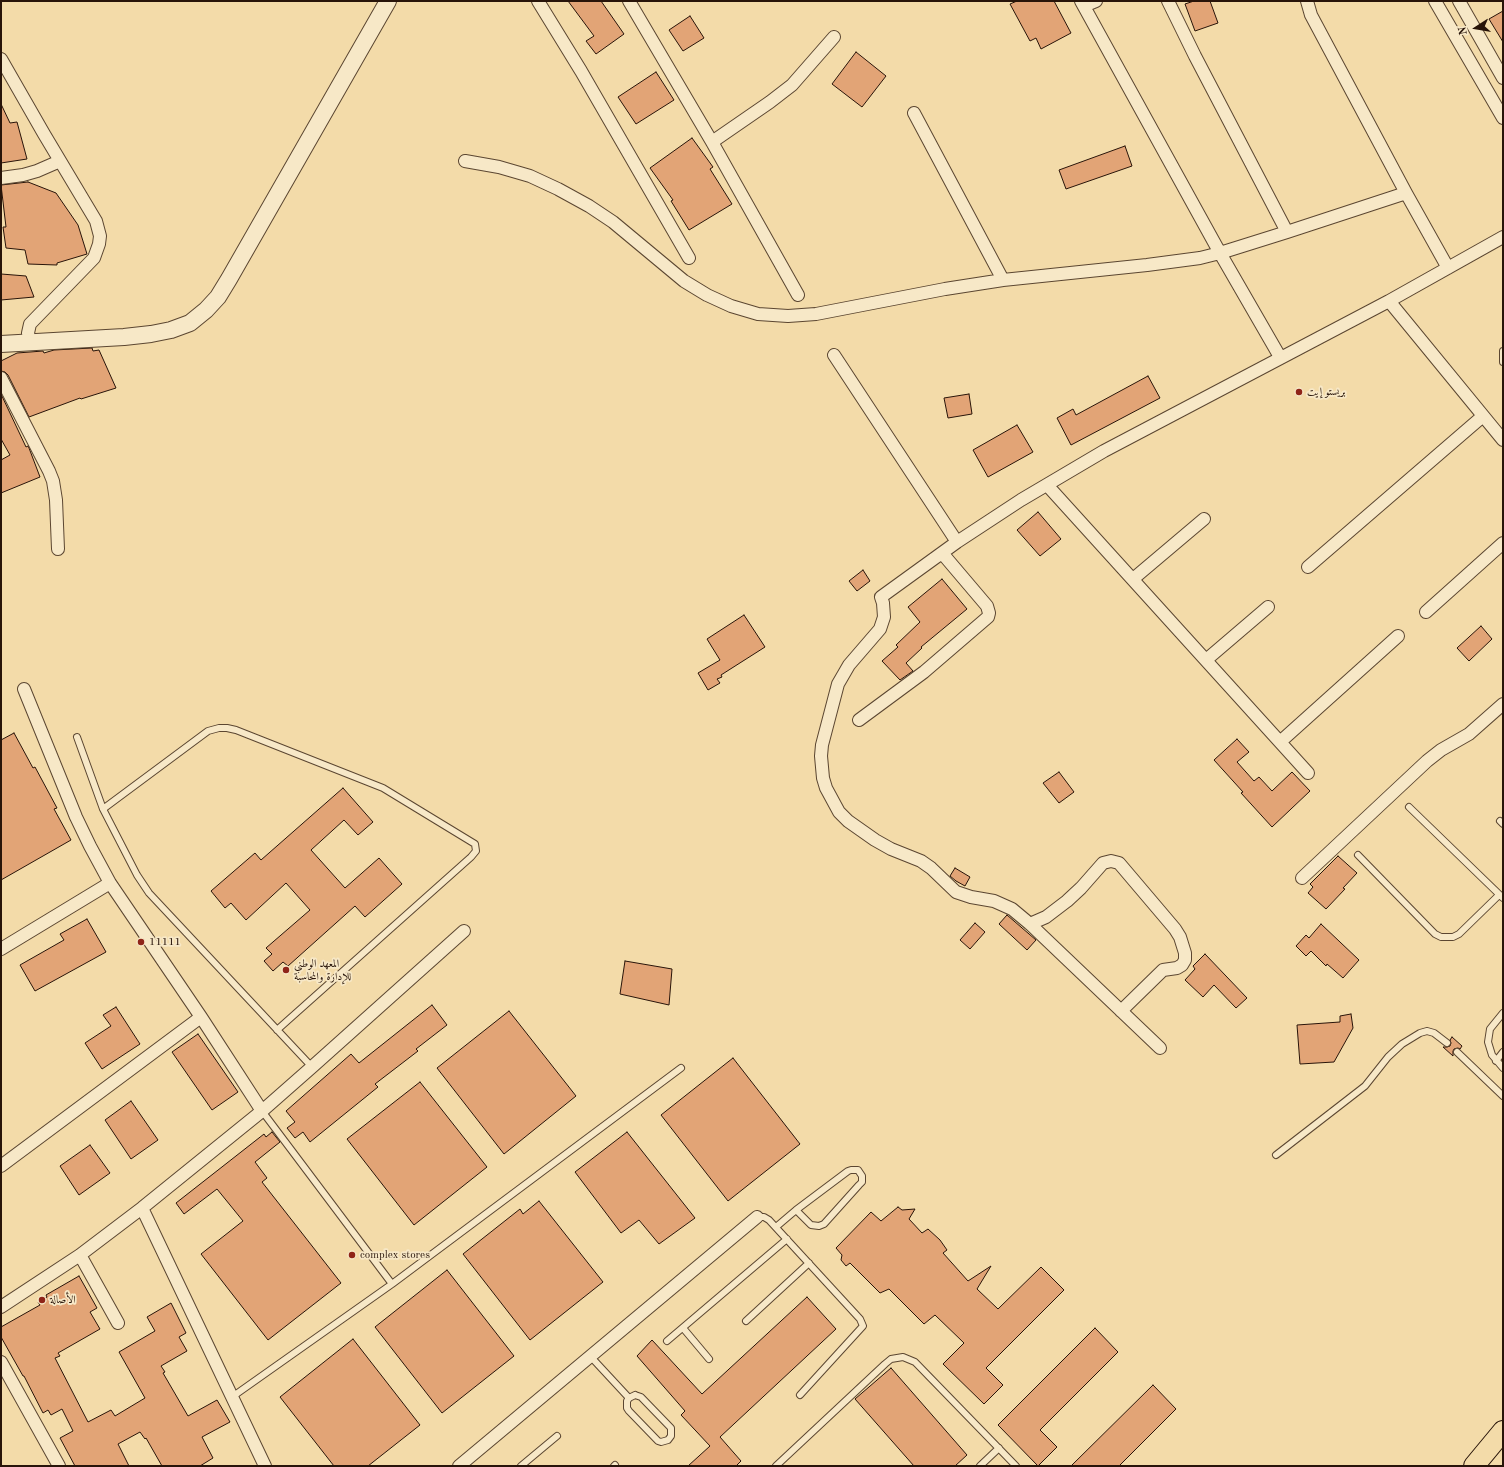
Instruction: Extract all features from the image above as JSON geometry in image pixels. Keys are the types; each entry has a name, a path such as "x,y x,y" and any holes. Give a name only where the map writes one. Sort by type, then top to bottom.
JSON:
{"main road":[{"path":"1474,1466 1503,1431"}],"street":[{"path":"1,344 124,337 171,330 190,323 206,310 218,297 230,279 388,1"},
{"path":"538,1 581,71 689,258"},
{"path":"629,1 712,142 798,295"},
{"path":"1096,1 1082,4 1220,253 1280,357"},
{"path":"1168,1 1287,232"},
{"path":"1307,1 1312,15 1406,193 1448,268"},
{"path":"1435,1 1499,99 1503,118"},
{"path":"1459,1 1503,78"},
{"path":"712,142 792,85 834,37"},
{"path":"1,58 96,221 99,229 99,244 94,258 30,324 28,333 30,342"},
{"path":"914,113 1003,280"},
{"path":"1,178 23,175 37,171 60,161"},
{"path":"465,161 499,167 530,176 589,206 607,218 684,281 707,296 731,306 758,314 788,316 816,314 945,289 1003,280 1200,258 1287,232 1406,193"},
{"path":"1160,1048 1030,924 1012,909 1002,904 985,899 971,898 956,892 931,868 891,849 859,829 839,812 832,800 823,778 821,767 822,745 834,695 840,679 849,664 880,629 884,616 881,597 957,542 1021,500 1104,451 1280,357 1389,301 1503,237"},
{"path":"1389,301 1503,440"},
{"path":"834,355 957,542"},
{"path":"1,378 53,481 56,500 58,549"},
{"path":"1308,567 1483,416"},
{"path":"1047,485 1308,773"},
{"path":"1133,580 1204,519"},
{"path":"1426,612 1503,544"},
{"path":"859,720 924,672 988,617 989,613 987,606 942,553"},
{"path":"1206,660 1268,607"},
{"path":"1280,742 1398,636"},
{"path":"24,689 76,817 110,883 201,1017 262,1111"},
{"path":"1302,878 1427,761 1441,750 1469,734 1503,704"},
{"path":"1030,924 1046,917 1067,901 1081,888 1102,863 1110,860 1119,863 1176,929 1185,953 1185,960 1182,965 1177,968 1167,968 1159,973 1121,1011"},
{"path":"2,945 110,883"},
{"path":"1,1307 80,1255 142,1208 262,1111 464,931"},
{"path":"1,1166 201,1017"},
{"path":"142,1208 265,1466"},
{"path":"459,1466 757,1218"},
{"path":"80,1255 118,1323"},
{"path":"1,1362 59,1466"}],"lane":[{"path":"1503,351 1503,362"},
{"path":"104,809 208,731 219,728 227,728 236,730 383,788 475,844 476,851 471,857 277,1030"},
{"path":"77,737 104,809 137,875 150,893 312,1068"},
{"path":"1358,855 1435,934 1441,937 1453,937 1459,934 1501,897 1409,807"},
{"path":"1503,1013 1493,1023 1488,1035 1489,1048 1503,1068"},
{"path":"1276,1155 1366,1086 1388,1056 1402,1044 1420,1033 1427,1031 1434,1033 1446,1043"},
{"path":"1457,1052 1503,1096"},
{"path":"1496,1060 1503,1052"},
{"path":"232,1397 392,1284 681,1068"},
{"path":"262,1111 392,1284"},
{"path":"776,1227 796,1210 848,1171 858,1170 862,1176 862,1182 860,1185 824,1224 819,1226 811,1225 796,1210"},
{"path":"757,1218 767,1218 776,1227 860,1319 863,1326 800,1395"},
{"path":"667,1341 787,1239"},
{"path":"746,1321 809,1263"},
{"path":"683,1328 709,1359"},
{"path":"590,1356 629,1398"},
{"path":"776,1466 885,1364 891,1359 903,1356 915,1362 1016,1466"},
{"path":"635,1395 641,1397 668,1425 671,1432 668,1440 661,1442 655,1439 627,1408 626,1404 629,1398 635,1395"},
{"path":"522,1466 557,1436"},
{"path":"980,1466 999,1448"}],"building":[{"path":"568,1 601,1 624,34 596,54 586,41 594,36"},
{"path":"1017,1 1054,1 1071,33 1041,49 1036,38 1030,41 1010,4"},
{"path":"1194,1 1210,1 1218,23 1195,31 1185,4"},
{"path":"1503,11 1503,42 1489,19"},
{"path":"690,16 704,38 683,51 669,30"},
{"path":"856,52 886,76 862,107 832,84"},
{"path":"656,72 674,100 636,124 618,97"},
{"path":"1,104 10,123 17,122 27,159 1,163"},
{"path":"692,138 713,167 710,169 732,204 689,230 671,201 673,200 650,168"},
{"path":"1125,146 1132,166 1066,189 1059,170"},
{"path":"28,182 56,193 78,225 87,254 57,263 57,265 28,264 25,250 6,248 3,227 6,227 1,185"},
{"path":"1,274 26,276 34,297 1,300"},
{"path":"92,348 93,351 99,350 116,388 81,399 80,398 29,417 8,375 1,371 1,361 17,353 43,351 44,353 54,350"},
{"path":"1148,376 1160,398 1071,445 1057,418 1073,409 1076,415"},
{"path":"1,394 26,447 28,446 29,448 40,477 1,493 1,460 10,455 1,439"},
{"path":"969,394 972,414 948,418 944,398"},
{"path":"1017,425 1033,452 988,477 973,450"},
{"path":"1038,512 1061,539 1040,556 1017,530"},
{"path":"863,570 870,581 857,591 849,581"},
{"path":"942,579 967,609 921,647 922,648 906,663 913,671 900,680 882,661 898,647 896,645 920,622 908,607"},
{"path":"744,615 765,647 721,675 722,677 717,679 720,683 708,690 698,673 720,660 707,639"},
{"path":"1481,626 1492,639 1469,661 1457,648"},
{"path":"14,733 33,768 35,767 57,808 54,809 71,840 1,880 1,740"},
{"path":"1237,739 1249,752 1237,762 1254,781 1259,777 1272,791 1292,772 1310,791 1272,827 1214,760"},
{"path":"1059,772 1074,792 1059,803 1043,783"},
{"path":"343,788 373,822 358,835 344,820 311,850 345,888 379,858 402,884 365,917 355,906 288,966 283,962 273,971 264,961 272,954 266,948 310,910 286,883 246,920 231,903 225,908 211,891 255,853 261,860"},
{"path":"1338,856 1357,873 1343,888 1345,889 1326,909 1308,893 1313,887 1310,884"},
{"path":"955,868 970,877 965,886 950,876"},
{"path":"1007,915 1036,940 1027,950 999,924"},
{"path":"87,919 106,952 35,991 20,965 64,940 60,934"},
{"path":"975,923 985,932 970,949 960,940"},
{"path":"1321,924 1359,960 1343,978 1327,964 1326,966 1311,951 1306,956 1296,946 1306,935 1309,938"},
{"path":"1205,954 1247,998 1236,1008 1214,985 1203,997 1185,980 1195,969 1193,966"},
{"path":"625,961 672,969 669,1005 620,994"},
{"path":"432,1005 447,1025 416,1049 418,1051 375,1084 378,1087 310,1142 303,1132 295,1138 287,1128 295,1122 286,1111 351,1054 359,1063"},
{"path":"116,1007 140,1044 102,1069 85,1043 111,1026 103,1015"},
{"path":"509,1011 576,1096 504,1154 437,1068"},
{"path":"1351,1014 1353,1028 1334,1062 1300,1064 1297,1025 1340,1022 1340,1016"},
{"path":"198,1034 238,1092 212,1110 172,1052"},
{"path":"1452,1037 1462,1046 1460,1049 1454,1049 1453,1056 1443,1047 1450,1046 1450,1040"},
{"path":"733,1058 800,1144 728,1201 661,1115"},
{"path":"420,1082 487,1167 414,1225 347,1139"},
{"path":"131,1101 158,1140 131,1159 105,1120"},
{"path":"272,1132 280,1142 255,1162 267,1178 262,1182 341,1283 268,1340 201,1254 243,1221 217,1189 184,1214 176,1203 264,1134 266,1137"},
{"path":"627,1132 695,1218 659,1244 639,1220 621,1233 575,1172"},
{"path":"90,1145 110,1173 79,1195 60,1166"},
{"path":"539,1201 603,1282 530,1340 463,1254 520,1209 523,1214"},
{"path":"898,1207 902,1210 915,1209 909,1219 922,1233 928,1229 940,1240 947,1250 943,1253 968,1281 991,1266 977,1289 998,1309 1041,1267 1064,1290 986,1368 1003,1385 984,1404 943,1364 964,1343 935,1315 924,1324 889,1289 880,1293 850,1263 846,1266 841,1260 842,1255 836,1248 871,1212 881,1221"},
{"path":"447,1270 514,1356 442,1413 375,1327"},
{"path":"79,1276 97,1308 90,1312 100,1329 58,1353 60,1356 55,1358 88,1422 111,1410 115,1416 145,1398 119,1352 155,1331 147,1317 171,1303 186,1333 179,1337 187,1351 161,1366 165,1372 163,1373 188,1416 217,1400 230,1422 202,1437 213,1458 200,1466 162,1466 146,1438 145,1439 140,1432 118,1444 129,1466 75,1466 60,1438 73,1431 62,1409 51,1415 48,1410 43,1413 24,1376 1,1337 1,1327 40,1305 38,1302 47,1297 46,1295"},
{"path":"807,1297 836,1329 720,1437 741,1461 736,1466 688,1466 710,1446 681,1415 685,1411 637,1356 652,1340 702,1394"},
{"path":"1095,1328 1118,1352 1040,1430 1057,1447 1038,1466 998,1425"},
{"path":"353,1339 420,1425 368,1466 334,1466 280,1397"},
{"path":"891,1368 967,1455 955,1466 914,1466 855,1399"},
{"path":"1153,1385 1176,1409 1119,1466 1071,1466"}],"place":[{"name":"بريستو إيت","path":"1299,392"},
{"name":"11111","path":"141,942"},
{"name":"المعهد الوطني للإدارة والمحاسبة","path":"286,970"},
{"name":"complex stores","path":"352,1255"},
{"name":"الأصالة","path":"42,1300"}]}
